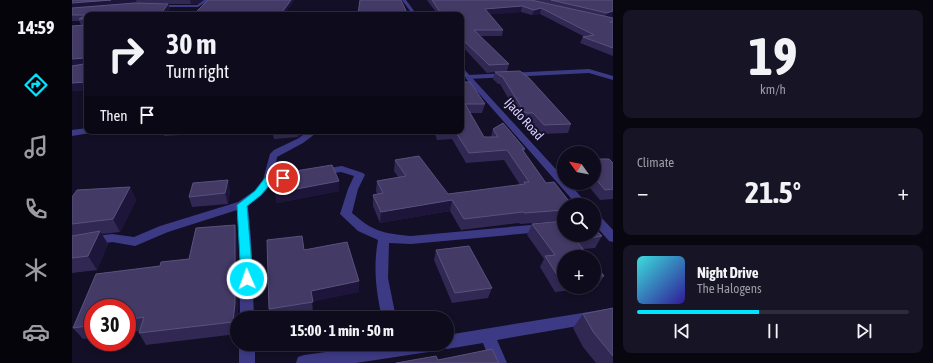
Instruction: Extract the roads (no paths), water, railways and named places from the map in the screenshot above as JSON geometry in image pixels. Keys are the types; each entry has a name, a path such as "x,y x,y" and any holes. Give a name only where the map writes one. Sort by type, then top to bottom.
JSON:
{"street":[{"path":"150,6 198,6 207,0"},
{"path":"398,4 405,2 413,12"},
{"path":"172,12 176,7"},
{"path":"468,77 590,71 613,78"},
{"name":"Ijado Road","path":"464,72 473,87 576,198"},
{"path":"72,133 84,131"},
{"path":"72,244 96,239 127,239 135,242 164,229 242,205 258,193 268,180 273,156 277,152 310,134"},
{"path":"312,174 342,169 360,175 353,189 346,214 362,228 384,238 411,240 557,227"},
{"path":"268,180 298,176"},
{"path":"242,205 245,238 247,311"},
{"path":"601,226 613,238"},
{"path":"384,238 380,261 381,286 387,311"},
{"path":"454,341 613,314"},
{"path":"487,335 500,363"},
{"path":"247,351 247,363"},
{"path":"304,363 373,351"}]}
